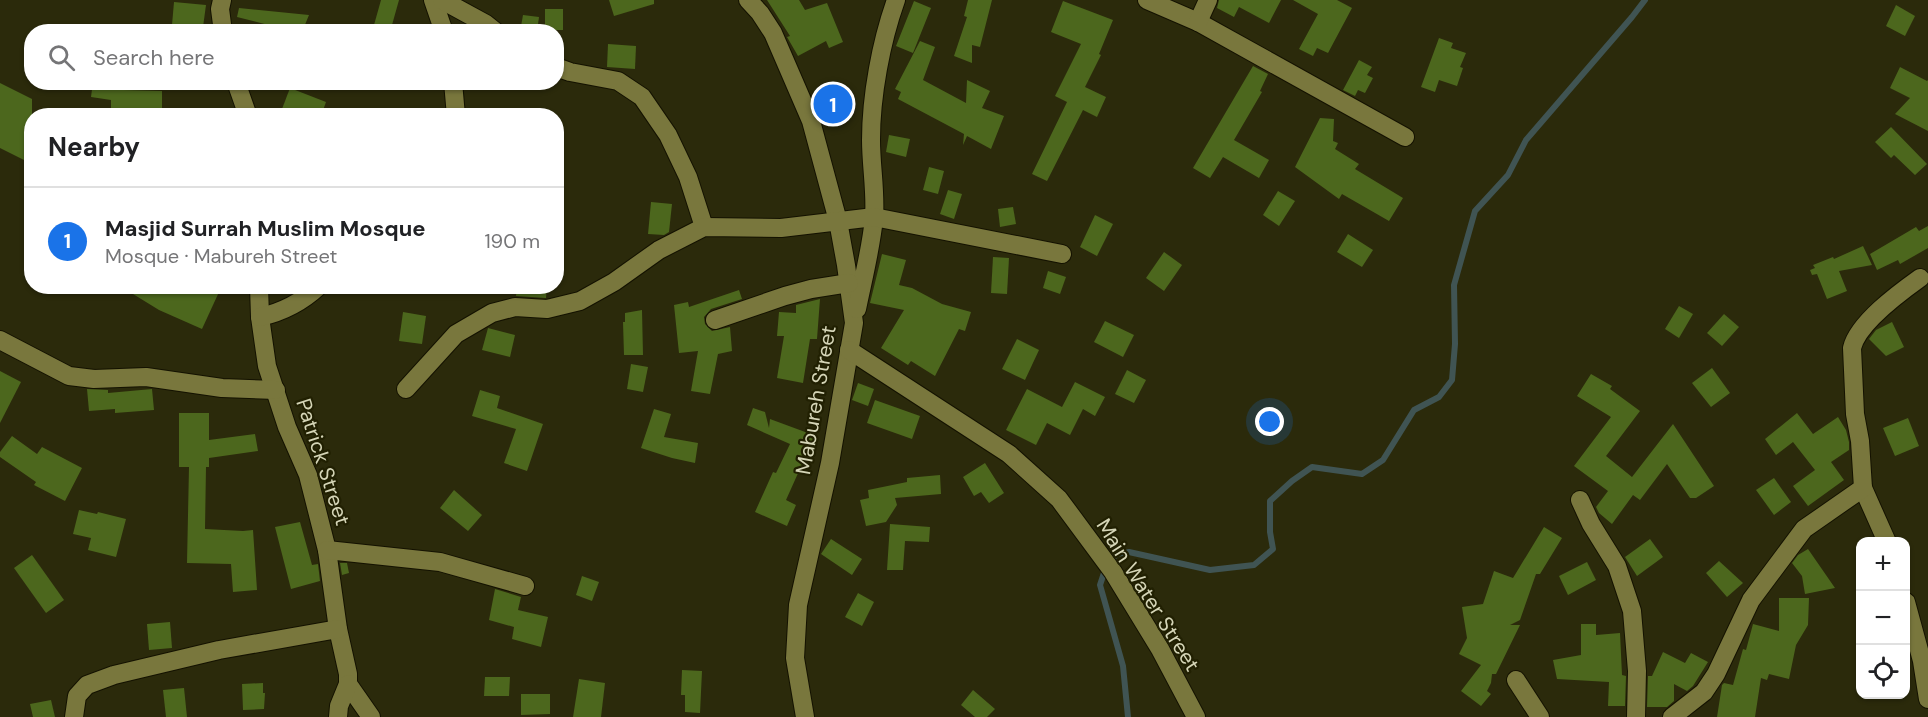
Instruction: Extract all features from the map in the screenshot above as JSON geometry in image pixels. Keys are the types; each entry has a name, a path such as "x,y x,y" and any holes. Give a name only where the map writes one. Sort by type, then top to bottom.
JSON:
{"street":[{"path":"222,0 220,9 222,24"},
{"path":"433,0 441,24"},
{"path":"442,0 486,24"},
{"name":"Mabureh Street","path":"748,0 760,13 772,33 811,121 838,221 854,323 830,463 798,605 795,658 805,717"},
{"path":"854,323 869,254 874,217 871,139 876,89 889,20 896,0"},
{"path":"1147,0 1198,22 1405,137"},
{"path":"1198,22 1208,0"},
{"path":"564,70 618,81 642,97 668,135 688,177 704,227"},
{"path":"239,90 245,108"},
{"path":"454,90 455,108"},
{"path":"406,388 456,334 492,313 515,307 547,309 580,301 614,282 659,250 704,227 781,228 874,217 1062,254"},
{"path":"1885,537 1863,488 1860,441 1855,414 1852,348 1859,332 1897,295 1920,278"},
{"path":"715,320 785,296 849,283"},
{"name":"Patrick Street","path":"259,294 267,366 287,428 308,475 327,550 348,684 371,717"},
{"path":"260,317 281,312 311,294"},
{"path":"0,340 69,376 94,379 146,377 222,388 276,390"},
{"name":"Main Water Street","path":"849,350 1008,454 1059,499 1113,572 1160,649 1196,717"},
{"path":"1672,717 1704,692 1716,674 1751,600 1804,529 1863,488"},
{"path":"1580,500 1591,524 1617,566 1632,611 1637,671 1636,717"},
{"path":"327,550 440,562 525,586"},
{"path":"1910,619 1922,661 1928,699"},
{"path":"74,717 77,696 87,685 114,675 219,650 338,630"},
{"path":"1516,680 1540,717"},
{"path":"338,717 339,706 348,684"}],"building":[{"path":"381,0 399,0 392,24 374,24"},
{"path":"609,0 654,0 654,4 614,16"},
{"path":"767,0 799,0 805,10 827,3 843,42 829,48 826,41 798,56 787,37 790,36"},
{"path":"968,0 992,0 980,47 972,45 972,63 954,56 967,17 964,16"},
{"path":"1219,0 1281,0 1269,23 1239,7 1234,17 1217,8"},
{"path":"1293,0 1337,0 1352,8 1328,53 1317,48 1313,56 1299,49 1318,14"},
{"path":"914,1 931,8 913,53 896,46"},
{"path":"1063,1 1113,20 1099,54 1101,55 1085,87 1106,97 1097,117 1083,110 1047,181 1032,174 1067,102 1055,96 1081,44 1051,32"},
{"path":"174,2 206,5 203,24 172,24"},
{"path":"1896,5 1915,16 1905,36 1886,26"},
{"path":"239,8 309,15 305,24 264,24 237,17"},
{"path":"545,9 563,9 563,24 545,24"},
{"path":"523,15 539,17 538,24 521,24"},
{"path":"1439,38 1453,43 1451,48 1466,53 1460,67 1463,68 1457,86 1439,80 1435,92 1421,87"},
{"path":"920,41 935,47 923,80 966,103 967,80 990,91 982,108 1004,116 991,149 967,136 963,145 964,134 898,99 901,92 895,89"},
{"path":"608,44 636,46 635,69 607,67"},
{"path":"1359,60 1372,67 1367,75 1373,78 1365,93 1358,90 1355,96 1343,90"},
{"path":"1253,66 1268,74 1260,91 1262,92 1234,140 1269,160 1259,178 1223,157 1210,178 1193,168"},
{"path":"1900,67 1928,80 1928,131 1895,114 1910,98 1890,88"},
{"path":"0,83 32,99 32,108 24,108 24,160 0,148"},
{"path":"844,84 852,118 823,124 814,91"},
{"path":"92,90 162,91 162,108 111,108 111,100 91,97"},
{"path":"289,90 295,90 326,102 324,108 282,108"},
{"path":"1320,118 1334,119 1333,141 1338,143 1335,149 1359,164 1355,169 1403,198 1389,221 1342,194 1339,199 1295,167"},
{"path":"1891,127 1927,164 1915,175 1894,155 1891,158 1875,142"},
{"path":"889,135 910,139 906,157 886,152"},
{"path":"929,167 944,171 938,194 923,190"},
{"path":"948,190 962,194 954,219 940,214"},
{"path":"1278,191 1295,201 1279,226 1263,215"},
{"path":"651,202 672,204 669,232 664,235 648,234"},
{"path":"1013,207 1016,224 1000,227 998,209"},
{"path":"1095,215 1113,224 1097,256 1080,247"},
{"path":"1928,226 1928,248 1900,264 1898,260 1877,270 1870,254 1916,227 1919,231"},
{"path":"1348,234 1373,250 1362,267 1337,252"},
{"path":"1863,246 1872,265 1839,271 1847,291 1827,299 1817,274 1812,275 1810,270 1815,268 1813,265 1833,257 1834,259"},
{"path":"1164,252 1182,265 1164,291 1146,278"},
{"path":"882,254 906,260 899,285 912,288 942,304 971,312 965,331 959,329 935,376 911,361 908,365 881,348 904,310 870,303"},
{"path":"993,257 1009,258 1007,294 991,293"},
{"path":"1048,271 1066,277 1060,294 1043,288"},
{"path":"739,290 742,299 711,309 704,317 705,324 712,331 730,327 732,351 718,354 710,394 691,391 698,351 679,353 674,305 688,302 689,307"},
{"path":"133,294 218,294 202,329 159,310"},
{"path":"516,294 546,294 546,298 516,296"},
{"path":"820,299 817,339 810,339 803,383 777,378 784,336 777,336 779,312 796,313 796,305"},
{"path":"1679,306 1693,314 1679,338 1665,329"},
{"path":"642,310 643,355 624,355 625,313"},
{"path":"403,312 426,316 422,344 399,341"},
{"path":"1724,314 1739,327 1722,346 1707,333"},
{"path":"1105,321 1134,335 1123,357 1094,342"},
{"path":"1892,322 1904,347 1886,356 1869,339 1876,330"},
{"path":"488,328 515,335 510,357 482,350"},
{"path":"1017,339 1039,350 1025,380 1002,369"},
{"path":"631,364 648,367 643,392 627,389"},
{"path":"1712,368 1730,393 1711,407 1692,383"},
{"path":"1127,370 1146,380 1134,403 1115,394"},
{"path":"0,371 21,382 0,423"},
{"path":"1591,374 1612,386 1610,389 1640,411 1606,456 1632,477 1673,424 1714,486 1696,498 1690,498 1667,464 1640,500 1633,495 1612,524 1599,513 1596,507 1608,491 1574,466 1611,417 1577,396"},
{"path":"1075,382 1105,397 1095,416 1083,409 1070,435 1047,423 1036,445 1006,430 1027,389 1062,407"},
{"path":"858,383 874,389 868,406 852,400"},
{"path":"87,389 108,390 108,393 152,389 154,410 115,413 115,409 89,411"},
{"path":"480,390 500,396 497,408 543,424 527,471 504,463 516,429 472,416"},
{"path":"875,400 920,416 912,439 867,423"},
{"path":"753,408 765,412 769,428 770,419 816,436 786,500 796,505 787,526 755,512 773,472 776,473 790,444 747,425"},
{"path":"654,409 671,414 664,437 698,443 695,463 641,448"},
{"path":"179,413 209,413 209,440 255,434 258,451 209,458 209,467 206,467 205,529 253,530 257,590 233,592 231,564 187,563 189,467 179,467"},
{"path":"1797,413 1813,434 1838,417 1846,430 1849,442 1849,450 1831,462 1844,480 1808,506 1793,486 1815,470 1793,442 1776,455 1765,439"},
{"path":"1908,418 1919,446 1895,456 1883,428"},
{"path":"12,436 37,454 42,447 82,468 65,501 34,485 36,482 0,457 0,452"},
{"path":"985,463 1004,493 989,503 981,492 974,496 963,477"},
{"path":"940,475 941,494 895,498 897,505 886,522 866,526 860,500 869,498 868,490 907,482 907,478"},
{"path":"1774,478 1791,502 1774,515 1756,490"},
{"path":"454,490 482,515 468,531 440,508"},
{"path":"79,510 126,519 116,557 88,550 91,538 73,534"},
{"path":"300,522 312,565 318,564 320,581 291,589 275,527"},
{"path":"890,524 930,527 929,542 905,541 903,570 887,570"},
{"path":"1544,527 1562,538 1540,574 1536,574 1520,620 1510,625 1520,625 1496,674 1492,674 1487,691 1491,694 1481,706 1461,691 1481,665 1459,654 1467,638 1462,607 1483,604 1494,571 1513,578"},
{"path":"831,539 862,559 852,575 821,554"},
{"path":"1650,539 1663,557 1637,576 1625,557"},
{"path":"1808,549 1835,588 1805,594 1802,576 1792,563 1798,555"},
{"path":"32,555 64,600 46,613 14,568"},
{"path":"1719,561 1743,583 1727,597 1706,573"},
{"path":"1587,562 1596,580 1568,595 1559,576"},
{"path":"340,563 347,563 349,573 342,575"},
{"path":"582,576 599,582 592,601 576,595"},
{"path":"495,589 521,597 518,610 548,617 541,647 512,639 514,627 489,620"},
{"path":"858,593 874,602 862,626 845,617"},
{"path":"1779,598 1809,598 1808,625 1796,645 1789,679 1769,674 1767,680 1761,678 1755,717 1717,717 1722,685 1724,683 1733,685 1753,624 1779,631"},
{"path":"170,622 172,648 149,650 147,624"},
{"path":"1581,624 1596,624 1596,635 1620,633 1622,675 1626,676 1625,706 1608,706 1609,682 1557,679 1553,660 1581,655"},
{"path":"1663,652 1685,663 1691,653 1708,662 1693,686 1687,691 1674,684 1674,701 1667,707 1647,707 1648,676 1652,676"},
{"path":"682,670 702,671 700,713 685,712 685,695 681,695"},
{"path":"485,677 510,677 509,696 484,696"},
{"path":"579,679 605,683 601,717 573,717"},
{"path":"263,683 264,709 243,710 242,684"},
{"path":"184,688 187,717 166,717 163,690"},
{"path":"973,690 995,709 987,717 975,717 961,705"},
{"path":"521,694 550,694 550,714 521,715"},
{"path":"51,700 55,717 33,717 30,704"}],"waterway":[{"path":"1128,717 1123,666 1100,585 1107,564 1117,554 1129,552 1210,570 1254,565 1273,549 1270,532 1270,501 1292,481 1312,467 1362,474 1383,460 1414,410 1439,397 1452,380 1455,344 1454,285 1475,211 1508,175 1526,140 1645,0"}],"place":[{"name":"Masjid Surrah Muslim Mosque","path":"833,104"}]}
